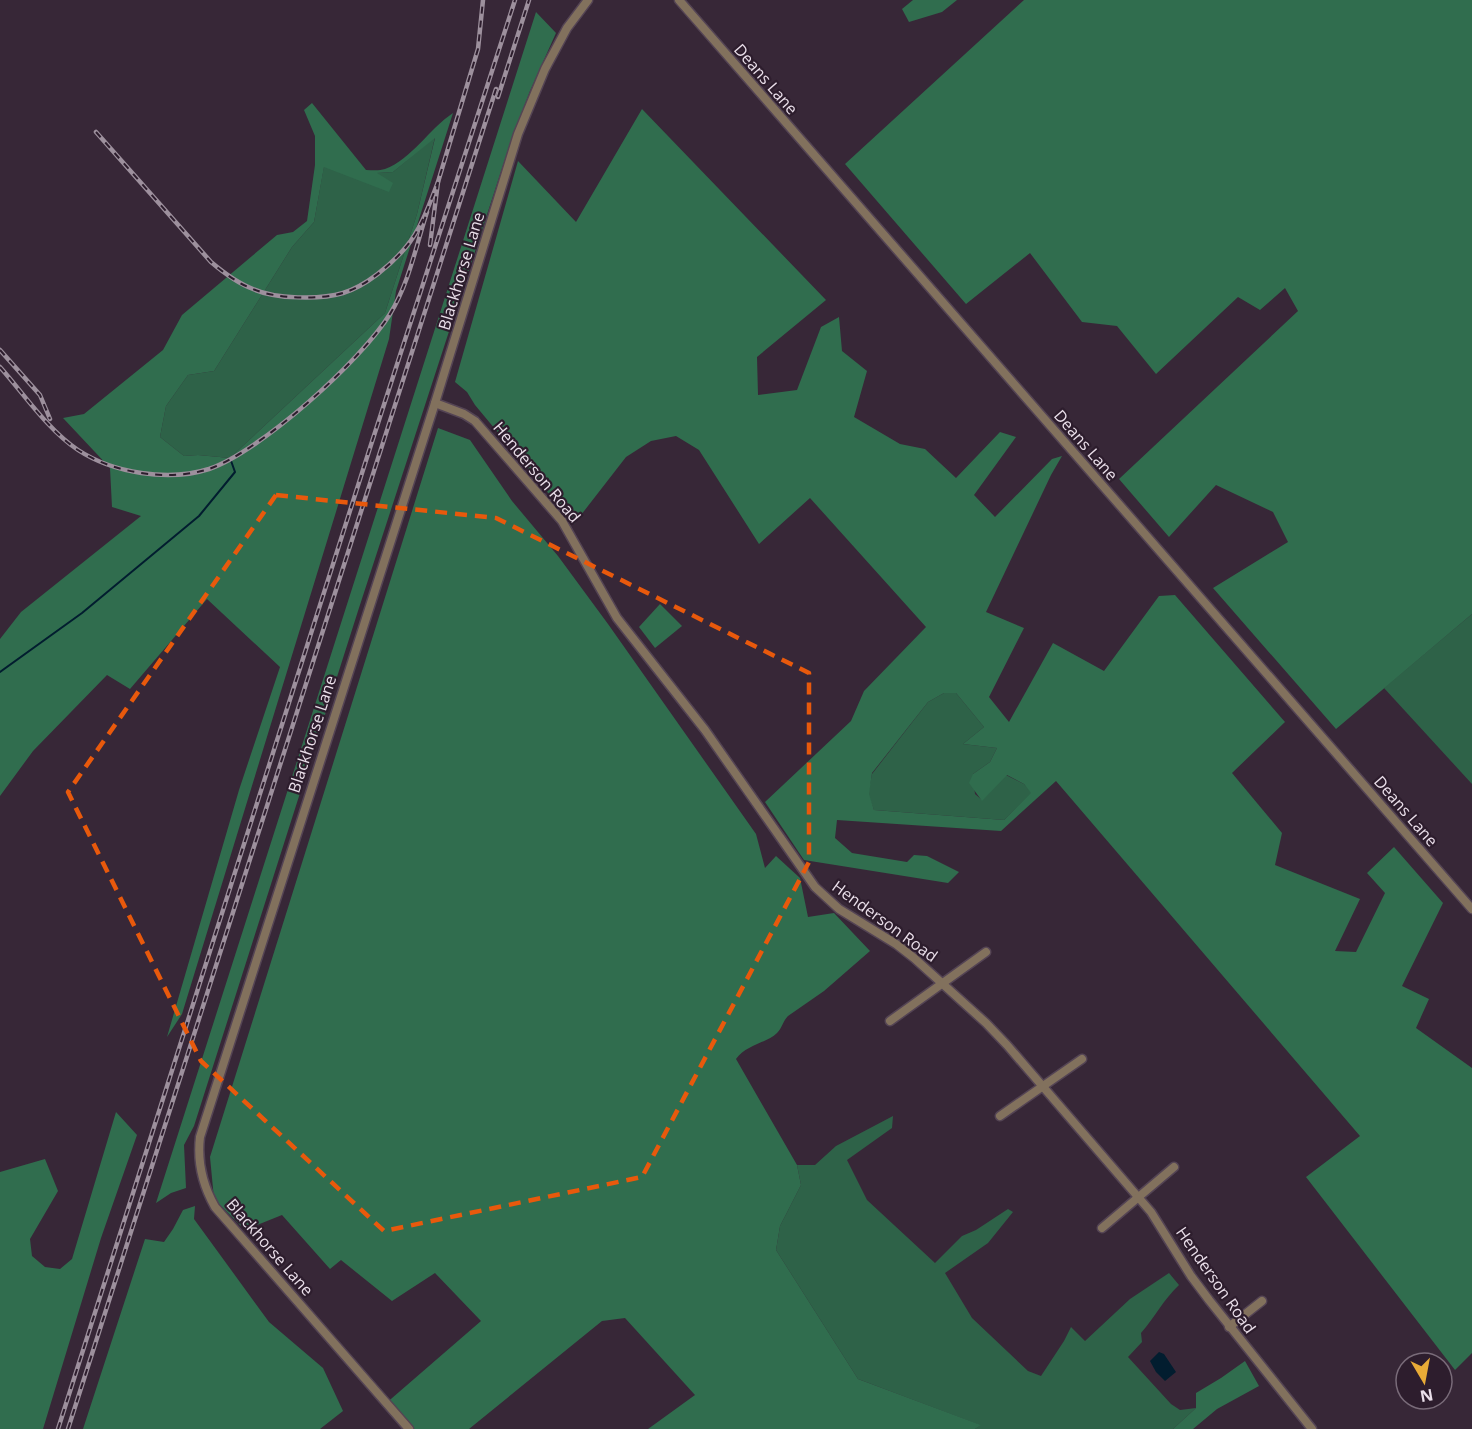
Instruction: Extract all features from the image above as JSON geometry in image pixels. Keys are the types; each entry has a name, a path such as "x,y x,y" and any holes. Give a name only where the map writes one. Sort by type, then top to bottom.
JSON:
{"street":[{"name":"Blackhorse Lane","path":"409,1429 221,1215 205,1188 200,1168 201,1130 435,403 518,134 545,69 567,28 588,0"},
{"name":"Deans Lane","path":"679,0 1472,909"},
{"name":"Henderson Road","path":"435,403 464,414 475,421 562,521 617,618 705,730 822,894 839,909 896,944 986,1023 1140,1197 1191,1276 1229,1327 1312,1429"},
{"path":"890,1021 986,952"},
{"path":"1000,1116 1082,1059"},
{"path":"1102,1228 1174,1167"},
{"path":"1229,1327 1262,1301"}],"highlighted area":[{"path":"276,495 496,518 809,673 809,862 642,1177 384,1231 201,1061 68,792"}],"green space":[{"path":"913,0 957,0 942,12 909,22 902,9"},
{"path":"1024,0 1472,0 1472,614 1336,729 1213,588 1288,542 1273,512 1216,485 1169,537 1119,479 1298,311 1285,288 1260,310 1238,297 1156,374 1117,326 1082,322 1030,253 966,304 845,164"},
{"path":"536,12 556,33 530,91 510,144 194,1126 184,1145 186,1188 171,1193 156,1203"},
{"path":"312,103 366,170 385,169 395,164 453,113 396,291 389,339 182,1014 167,1037 239,790 280,667 207,599 130,689 107,675 33,751 0,796 0,639 21,612 141,516 112,507 110,468 63,418 84,414 163,350 182,315 277,235 293,232 307,221 315,165 315,136 304,110","holes":["435,138 417,214 385,313 230,458 184,456 160,437 166,406 188,375 214,371 292,247 314,222 324,167 389,192 393,183 377,173 393,172"]},
{"path":"642,109 826,300 757,357 758,395 797,390 821,327 839,317 842,351 867,371 854,417 900,444 925,449 956,478 1000,432 1016,437 974,495 995,517 1052,459 1062,456 986,612 1024,628 989,697 1009,722 1053,643 1104,671 1159,596 1175,595 1285,722 1232,773 1282,833 1275,865 1360,899 1335,951 1356,952 1385,893 1367,873 1394,847 1443,903 1402,986 1429,999 1416,1028 1472,1068 1472,1353 1455,1370 1454,1351 1440,1351 1306,1177 1360,1136 1056,781 1001,831 837,820 835,838 852,853 907,862 914,855 927,856 959,872 948,883 804,860 765,802 851,721 864,691 926,627 810,498 759,544 699,450 676,436 651,441 626,457 574,524 475,405 467,392 455,382 518,161 576,222","holes":["944,693 956,693 984,727 963,744 997,748 990,762 973,774 969,783 982,801 1007,775 1024,784 1031,793 1004,820 874,810 869,794 872,773 928,702"]},
{"path":"435,137 417,214 385,313 230,458 184,456 160,437 166,406 188,375 214,371 292,247 314,222 324,166 376,173 393,172"},
{"path":"438,428 470,440 512,501 558,556 756,834 765,868 776,856 800,878 808,917 834,913 870,951 824,991 788,1016 773,1036 746,1050 736,1059 797,1165 801,1185 780,1226 776,1250 858,1379 981,1425 975,1429 648,1429 695,1395 625,1318 602,1321 469,1429 406,1429 384,1405 481,1321 435,1273 392,1301 341,1260 330,1269 282,1215 245,1230 214,1199 210,1157"},
{"path":"660,604 682,626 655,648 639,627"},
{"path":"1472,614 1472,784 1384,688"},
{"path":"944,693 956,693 984,727 963,744 997,748 990,762 973,774 975,794 982,800 1006,775 1024,784 1032,793 1004,820 874,810 868,794 872,774 928,702"},
{"path":"116,1112 137,1135 101,1238 43,1429 0,1429 0,1172 45,1159 58,1191 30,1239 32,1256 45,1267 60,1269 72,1259"},
{"path":"893,1116 892,1128 847,1160 867,1200 935,1263 962,1236 976,1230 1008,1209 1013,1212 988,1243 945,1273 972,1318 1028,1371 1041,1376 1071,1327 1085,1341 1130,1299 1169,1273 1179,1285 1141,1333 1142,1342 1128,1357 1171,1404 1180,1410 1196,1408 1173,1429 975,1429 980,1425 858,1379 776,1250 780,1226 801,1185 797,1165 815,1165 836,1146"},
{"path":"195,1206 194,1219 269,1322 323,1368 343,1411 320,1429 83,1429 145,1239 164,1242 183,1210"},
{"path":"1245,1361 1259,1386 1217,1409 1193,1429 1173,1429 1196,1408 1196,1393"}],"water":[{"path":"1159,1352 1164,1354 1176,1372 1165,1381 1150,1361"}],"waterway":[{"path":"0,672 82,613 199,516 235,472 230,458"}],"railway":[{"path":"430,245 438,182 478,49 483,0"},
{"path":"58,1429 515,0"},
{"path":"498,97 529,0"},
{"path":"68,1429 496,89"},
{"path":"96,132 211,262 242,284 273,295 298,297 333,295 352,290 378,274 411,240 438,182"},
{"path":"0,367 67,442 92,458 124,470 159,475 193,473 209,469 255,444 308,402 357,356 397,302 412,264 427,212"},
{"path":"0,350 40,395 50,419"}]}
